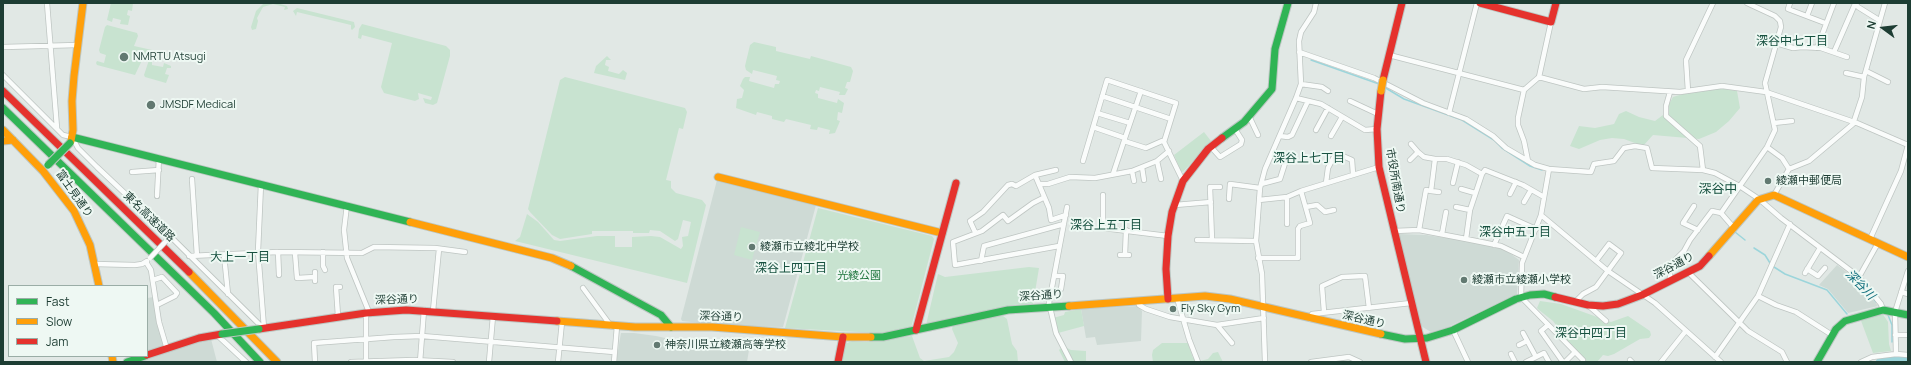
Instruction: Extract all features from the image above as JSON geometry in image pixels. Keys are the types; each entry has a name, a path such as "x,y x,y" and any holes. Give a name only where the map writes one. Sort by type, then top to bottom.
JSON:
{"main road":[{"path":"46,168 71,140 72,101 83,3"},
{"path":"1168,299 1166,269 1168,236 1174,205 1183,181 1195,164 1211,147 1235,129 1249,116 1266,97 1273,86 1275,49 1288,3"},
{"name":"市役所南通り","path":"1402,3 1380,91 1378,114 1379,167 1426,362"},
{"path":"1479,3 1551,22 1556,3"},
{"name":"東名高速道路","path":"3,91 222,304 276,362"},
{"path":"3,108 214,313 260,362"},
{"name":"富士見通り","path":"3,130 46,168 81,223 90,245 99,285"},
{"path":"3,141 13,140"},
{"path":"71,140 159,158 552,258 573,267 661,315 671,327"},
{"path":"718,177 942,234"},
{"path":"916,330 956,182"},
{"path":"1758,200 1774,195 1908,257"},
{"name":"深谷通り","path":"220,334 338,316 406,310 424,310 614,326 734,328 843,337 883,337 998,311 1178,298 1215,297 1398,338 1433,337 1453,330 1521,297 1544,294 1588,305 1603,306 1618,304 1642,295 1689,272 1703,263 1758,200"},
{"path":"1817,362 1832,335 1845,320 1863,314 1883,310 1908,315"},
{"path":"148,355 193,340 220,334"},
{"path":"838,362 843,337"}],"street":[{"path":"47,3 57,128"},
{"path":"1265,362 1262,274 1256,241 1260,186 1265,169 1296,98 1300,84 1299,52 1301,32 1314,12 1316,3"},
{"path":"1449,113 1479,3"},
{"path":"1688,91 1686,60 1713,3"},
{"path":"1721,213 1741,187 1774,134 1774,123 1766,92 1766,76 1781,27 1778,18 1747,3"},
{"path":"1790,3 1788,9 1825,23"},
{"path":"1807,16 1812,3"},
{"path":"1816,48 1834,3"},
{"path":"1834,52 1855,3 1879,20"},
{"path":"1774,195 1788,169 1809,161 1853,122 1862,97 1864,77 1885,3"},
{"path":"1528,161 1517,122 1524,90 1539,77 1551,22"},
{"path":"1776,43 1793,48 1816,48 1847,57"},
{"path":"3,47 78,45"},
{"path":"1299,52 1374,78 1423,103 1466,118 1493,136 1506,148 1535,165 1549,169 1591,172 1594,164 1614,161 1624,148 1635,146 1647,148 1652,168 1703,170 1715,173 1741,187 1859,277 1882,304 1883,310"},
{"path":"1389,55 1524,90"},
{"path":"1866,71 1888,82"},
{"path":"1846,73 1864,77"},
{"path":"3,75 262,328"},
{"path":"1539,77 1584,89 1602,87 1670,92 1722,86 1766,92 1853,122 1908,145 1899,174 1870,239"},
{"path":"1083,161 1107,80 1176,103 1164,142 1183,181"},
{"path":"1300,84 1322,86 1328,90"},
{"path":"1113,174 1141,91"},
{"path":"1670,92 1666,106 1666,116 1700,146 1703,170"},
{"path":"1102,96 1171,119"},
{"path":"1296,98 1321,104 1365,130 1378,130"},
{"path":"1280,136 1292,136 1308,101"},
{"path":"1350,101 1378,114"},
{"path":"1316,130 1328,108"},
{"path":"1097,113 1130,123"},
{"path":"1249,116 1258,135"},
{"path":"1331,136 1342,117"},
{"path":"1774,123 1792,121"},
{"path":"1092,127 1146,148 1162,141 1164,142"},
{"path":"1211,147 1220,157 1241,144 1242,140 1235,129"},
{"path":"1411,144 1424,157 1447,159 1458,162 1482,174"},
{"path":"1767,147 1782,158 1788,169"},
{"path":"1039,184 1048,184 1070,177 1095,178 1132,171 1157,161 1169,151"},
{"path":"1410,160 1418,152"},
{"path":"1228,199 1230,184 1260,186 1280,179 1287,157 1273,153"},
{"path":"1326,183 1328,168 1336,153 1352,160 1353,174"},
{"path":"157,196 159,158"},
{"path":"1431,191 1435,159"},
{"path":"1157,161 1161,178"},
{"path":"1453,182 1458,162"},
{"path":"1142,167 1144,180"},
{"path":"1259,200 1287,197 1353,174 1379,167"},
{"path":"1549,169 1541,215 1524,257 1521,275 1521,297 1582,360"},
{"path":"132,171 159,170"},
{"path":"975,232 970,221 983,212 1008,185 1012,184 1016,186 1035,175 1056,170"},
{"path":"1466,239 1470,210 1482,174 1485,170 1516,182 1544,196"},
{"path":"1132,171 1134,181"},
{"path":"1035,175 1043,198 1049,208 1051,220 1066,215"},
{"path":"192,179 197,256"},
{"path":"1510,194 1516,182"},
{"path":"261,184 258,251 262,328"},
{"path":"1212,240 1210,187 1220,187"},
{"path":"1461,189 1475,193"},
{"path":"1419,230 1426,190 1439,192"},
{"path":"1524,202 1531,190"},
{"path":"1258,258 1298,258 1298,229 1300,226 1310,223 1301,191"},
{"path":"1103,195 1103,228 1168,236"},
{"path":"1287,197 1287,224"},
{"path":"1043,198 1033,203 1008,221 1003,215 982,231 975,232 953,242 955,265 1059,246"},
{"path":"1174,205 1211,202"},
{"path":"346,205 344,230 346,252 368,313 366,361"},
{"path":"1306,207 1317,205 1325,212 1334,210"},
{"path":"1456,206 1470,210"},
{"path":"1694,206 1683,223 1698,230"},
{"path":"1067,207 1049,307 1056,333 1071,362"},
{"path":"1670,281 1670,272 1673,262 1712,211 1721,213 1734,228"},
{"path":"1442,234 1446,212"},
{"path":"1541,215 1608,271 1670,316 1685,332 1718,360 1740,322 1758,296 1790,224"},
{"path":"1494,245 1507,216 1536,229"},
{"path":"981,261 984,246 1064,224"},
{"path":"1125,255 1126,230"},
{"path":"1394,231 1419,230 1442,234 1507,248 1524,257"},
{"path":"95,264 135,265 146,262 169,238"},
{"path":"1196,240 1256,241"},
{"path":"1859,277 1878,243"},
{"path":"1575,302 1583,294 1596,288 1621,254 1609,244 1596,261"},
{"path":"189,256 278,252 362,252 374,247 439,249 465,252"},
{"path":"1820,248 1806,271 1818,276 1825,268"},
{"path":"433,311 439,249"},
{"path":"278,252 279,275"},
{"path":"323,252 323,266 325,270"},
{"path":"294,253 297,278 315,277"},
{"path":"224,255 228,294"},
{"path":"146,262 151,270 159,322 166,349"},
{"path":"1896,354 1895,312 1900,292 1908,271"},
{"path":"1689,272 1759,339 1777,348 1787,362"},
{"path":"1054,276 1063,276 1061,289"},
{"path":"1324,312 1322,286 1342,277 1365,276 1365,289 1368,295 1369,308"},
{"path":"153,280 162,278 177,293 175,296 157,305"},
{"path":"336,287 338,316"},
{"path":"583,288 614,326 614,362"},
{"path":"1900,292 1908,294"},
{"path":"1758,296 1776,305 1796,312 1832,335"},
{"path":"1178,298 1198,362"},
{"path":"1138,301 1139,305 1146,309 1170,317 1217,325 1264,318"},
{"path":"1310,319 1311,314 1412,303"},
{"path":"1588,305 1606,321"},
{"path":"420,361 424,310"},
{"path":"489,362 493,316"},
{"path":"558,362 562,322"},
{"path":"1217,325 1232,343"},
{"path":"1548,325 1541,331 1564,362 1575,352"},
{"path":"1453,330 1468,362"},
{"path":"1661,362 1685,332"},
{"path":"1523,333 1536,357"},
{"path":"220,334 242,360 246,362"},
{"path":"1895,335 1908,335"},
{"path":"315,362 314,343 366,338 422,336 614,352"},
{"path":"1520,345 1527,341"},
{"path":"1528,362 1544,353 1549,362"},
{"path":"1511,354 1515,362"},
{"path":"1861,362 1872,357 1896,354 1908,355"},
{"path":"1311,362 1349,357 1360,362"},
{"path":"351,362 453,362"}],"shaded area":[{"name":"綾瀬市立綾北中学校","path":"717,180 816,205 783,327 729,326 682,321 681,319"},
{"name":"綾瀬市立綾瀬小学校","path":"1399,234 1449,237 1494,246 1507,251 1519,260 1517,294 1448,327 1431,332 1421,326"},
{"path":"1837,265 1856,279 1878,306 1848,313 1828,289 1819,285"},
{"path":"154,297 164,345 148,351 148,298"},
{"path":"1138,306 1142,311 1141,341 1097,345 1095,337 1086,338 1081,309"},
{"name":"神奈川県立綾瀬高等学校","path":"621,333 656,336 719,350 722,348 749,350 747,362 616,362"},
{"path":"211,339 217,362 140,362 191,344"}],"green space":[{"path":"111,3 133,3 132,11 128,10 127,15 130,16 128,25 120,24 121,20 113,18 112,22 107,20"},
{"path":"264,3 277,3 287,6 288,9 284,10 285,7 273,4 263,7 257,18 258,21 256,29 252,30 251,27 256,11"},
{"path":"297,8 354,22 355,27 352,30 351,25 297,12 296,16 293,11"},
{"path":"362,24 446,46 450,50 450,56 437,103 433,105 425,103 423,98 431,100 432,97 418,93 419,99 415,101 384,93 381,87 392,43 362,35 361,39 358,38 359,29"},
{"path":"107,25 137,33 138,36 134,46 170,54 174,59 169,61 144,56 135,75 97,65 97,61 104,63 106,55 100,53 99,50 105,27"},
{"path":"754,42 776,47 776,51 810,59 811,56 851,67 853,71 850,82 847,82 845,88 848,89 845,95 839,95 840,92 820,87 819,91 816,90 815,93 818,94 818,98 837,103 838,99 844,103 842,113 838,112 837,120 840,121 835,133 829,134 830,130 818,127 817,130 810,129 811,125 786,119 784,122 772,119 772,116 757,112 756,115 736,108 737,99 742,98 744,90 740,86 745,77 750,77 749,81 774,88 775,84 779,84 780,81 776,80 777,76 753,70 752,74 746,70 745,66 750,45"},
{"path":"607,56 611,60 606,60 605,65 609,67 608,71 619,74 623,70 627,73 625,80 594,73 596,66"},
{"path":"149,60 152,61 152,65 163,67 164,63 171,66 171,68 167,68 165,74 169,75 166,83 145,77 144,75"},
{"path":"565,77 685,108 687,112 683,129 679,128 666,180 671,181 671,188 676,193 702,200 706,205 687,283 515,241 520,237 527,214 538,222 554,240 560,241 597,236 615,236 615,247 632,247 632,237 651,236 660,237 681,249 683,246 682,237 688,236 691,222 683,220 678,239 675,241 660,231 650,230 649,233 633,233 633,231 592,231 592,234 560,239 552,235 530,212 528,209 560,80"},
{"path":"1718,88 1737,91 1740,108 1729,121 1716,132 1699,139 1653,135 1643,146 1624,139 1612,138 1600,140 1579,149 1570,146 1579,126 1595,128 1614,124 1619,114 1626,111 1639,117 1655,121 1663,115 1673,97 1695,90"},
{"path":"1204,132 1211,141 1183,172 1181,171 1174,155"},
{"name":"光綾公園","path":"818,208 932,236 934,239 911,328 890,333 877,333 785,328"},
{"path":"741,227 760,232 752,260 734,255"},
{"path":"1029,267 1039,268 1033,304 1012,305 926,325 938,274 945,277"},
{"path":"1540,301 1561,304 1611,322 1628,316 1650,331 1651,335 1649,338 1640,339 1614,354 1608,356 1603,355 1597,362 1587,362 1554,328 1556,325 1553,321 1537,308"},
{"path":"1081,309 1084,326 1058,333 1053,318 1064,315 1065,312"},
{"path":"1882,313 1888,322 1889,344 1891,351 1873,353 1860,318"},
{"path":"996,316 1003,316 1007,319 1012,344 1017,351 1018,362 842,362 845,344 852,341 866,342 912,336 920,358 924,361 949,357 954,352 958,343 952,329 953,325"},
{"path":"1162,343 1188,343 1193,358 1200,361 1208,359 1213,353 1218,352 1223,362 1153,362 1153,350"},
{"path":"1065,347 1071,350 1086,351 1086,362 1065,362 1059,350"}],"waterway":[{"path":"1311,60 1379,84"},
{"path":"1384,87 1404,99 1462,120 1494,140 1502,148 1530,166 1542,170"},
{"path":"1735,232 1745,240"},
{"path":"1754,248 1765,255 1770,263"},
{"path":"1774,267 1785,274 1827,290 1847,314"},
{"name":"深谷川","path":"1855,277 1876,302"},
{"path":"1888,315 1892,325 1892,342"},
{"path":"1901,358 1905,361"},
{"path":"1880,362 1890,360 1908,361"}],"traffic: fast":[{"path":"1222,138 1244,122 1272,89 1275,49 1288,3"},
{"path":"3,108 214,313 260,362"},
{"path":"72,137 410,222"},
{"path":"48,165 70,143"},
{"path":"571,266 661,315 671,327"},
{"path":"1381,334 1405,339 1427,338 1453,330 1516,299 1530,295 1544,294 1555,297"},
{"path":"871,337 883,337 1008,310 1069,306"},
{"path":"1817,362 1836,329 1845,321 1883,310 1908,315"},
{"path":"222,334 259,329"},
{"path":"127,362 142,357"}],"traffic: slow":[{"path":"71,141 73,130 72,101 74,76 83,3"},
{"path":"1381,91 1383,80"},
{"path":"3,130 43,171 74,211 90,245 99,285"},
{"path":"3,141 13,140"},
{"path":"718,177 942,233"},
{"path":"1709,256 1758,200 1774,195 1908,257"},
{"path":"410,222 552,258 571,266"},
{"path":"189,272 277,362"},
{"path":"1069,306 1205,296 1230,299 1381,334"},
{"path":"557,321 635,327 712,327 843,337 871,337"},
{"path":"112,357 113,362"}],"traffic: jam":[{"path":"1383,80 1402,3"},
{"path":"1480,3 1551,22 1556,3"},
{"path":"3,91 189,272"},
{"path":"1381,91 1377,129 1379,167 1426,362"},
{"path":"1168,299 1166,269 1168,236 1172,212 1183,181 1208,149 1222,138"},
{"path":"916,330 956,183"},
{"path":"1555,297 1588,305 1603,306 1618,304 1642,295 1700,266 1709,256"},
{"path":"259,329 366,313 406,310 557,321"},
{"path":"148,355 199,338 222,334"},
{"path":"838,362 843,337"}],"place":[{"name":"NMRTU Atsugi","path":"124,57"},
{"name":"JMSDF Medical","path":"151,105"},
{"name":"綾瀬中郵便局","path":"1768,181"},
{"name":"綾瀬市立綾北中学校","path":"752,247"},
{"name":"綾瀬市立綾瀬小学校","path":"1464,280"},
{"name":"Fly Sky Gym","path":"1173,309"},
{"name":"神奈川県立綾瀬高等学校","path":"657,345"}],"district":[{"name":"深谷中七丁目","path":"1792,42"},
{"name":"深谷上七丁目","path":"1309,159"},
{"name":"深谷中","path":"1718,189"},
{"name":"深谷上五丁目","path":"1106,226"},
{"name":"深谷中五丁目","path":"1515,233"},
{"name":"大上一丁目","path":"240,258"},
{"name":"深谷上四丁目","path":"791,269"},
{"name":"深谷中四丁目","path":"1591,334"}]}
